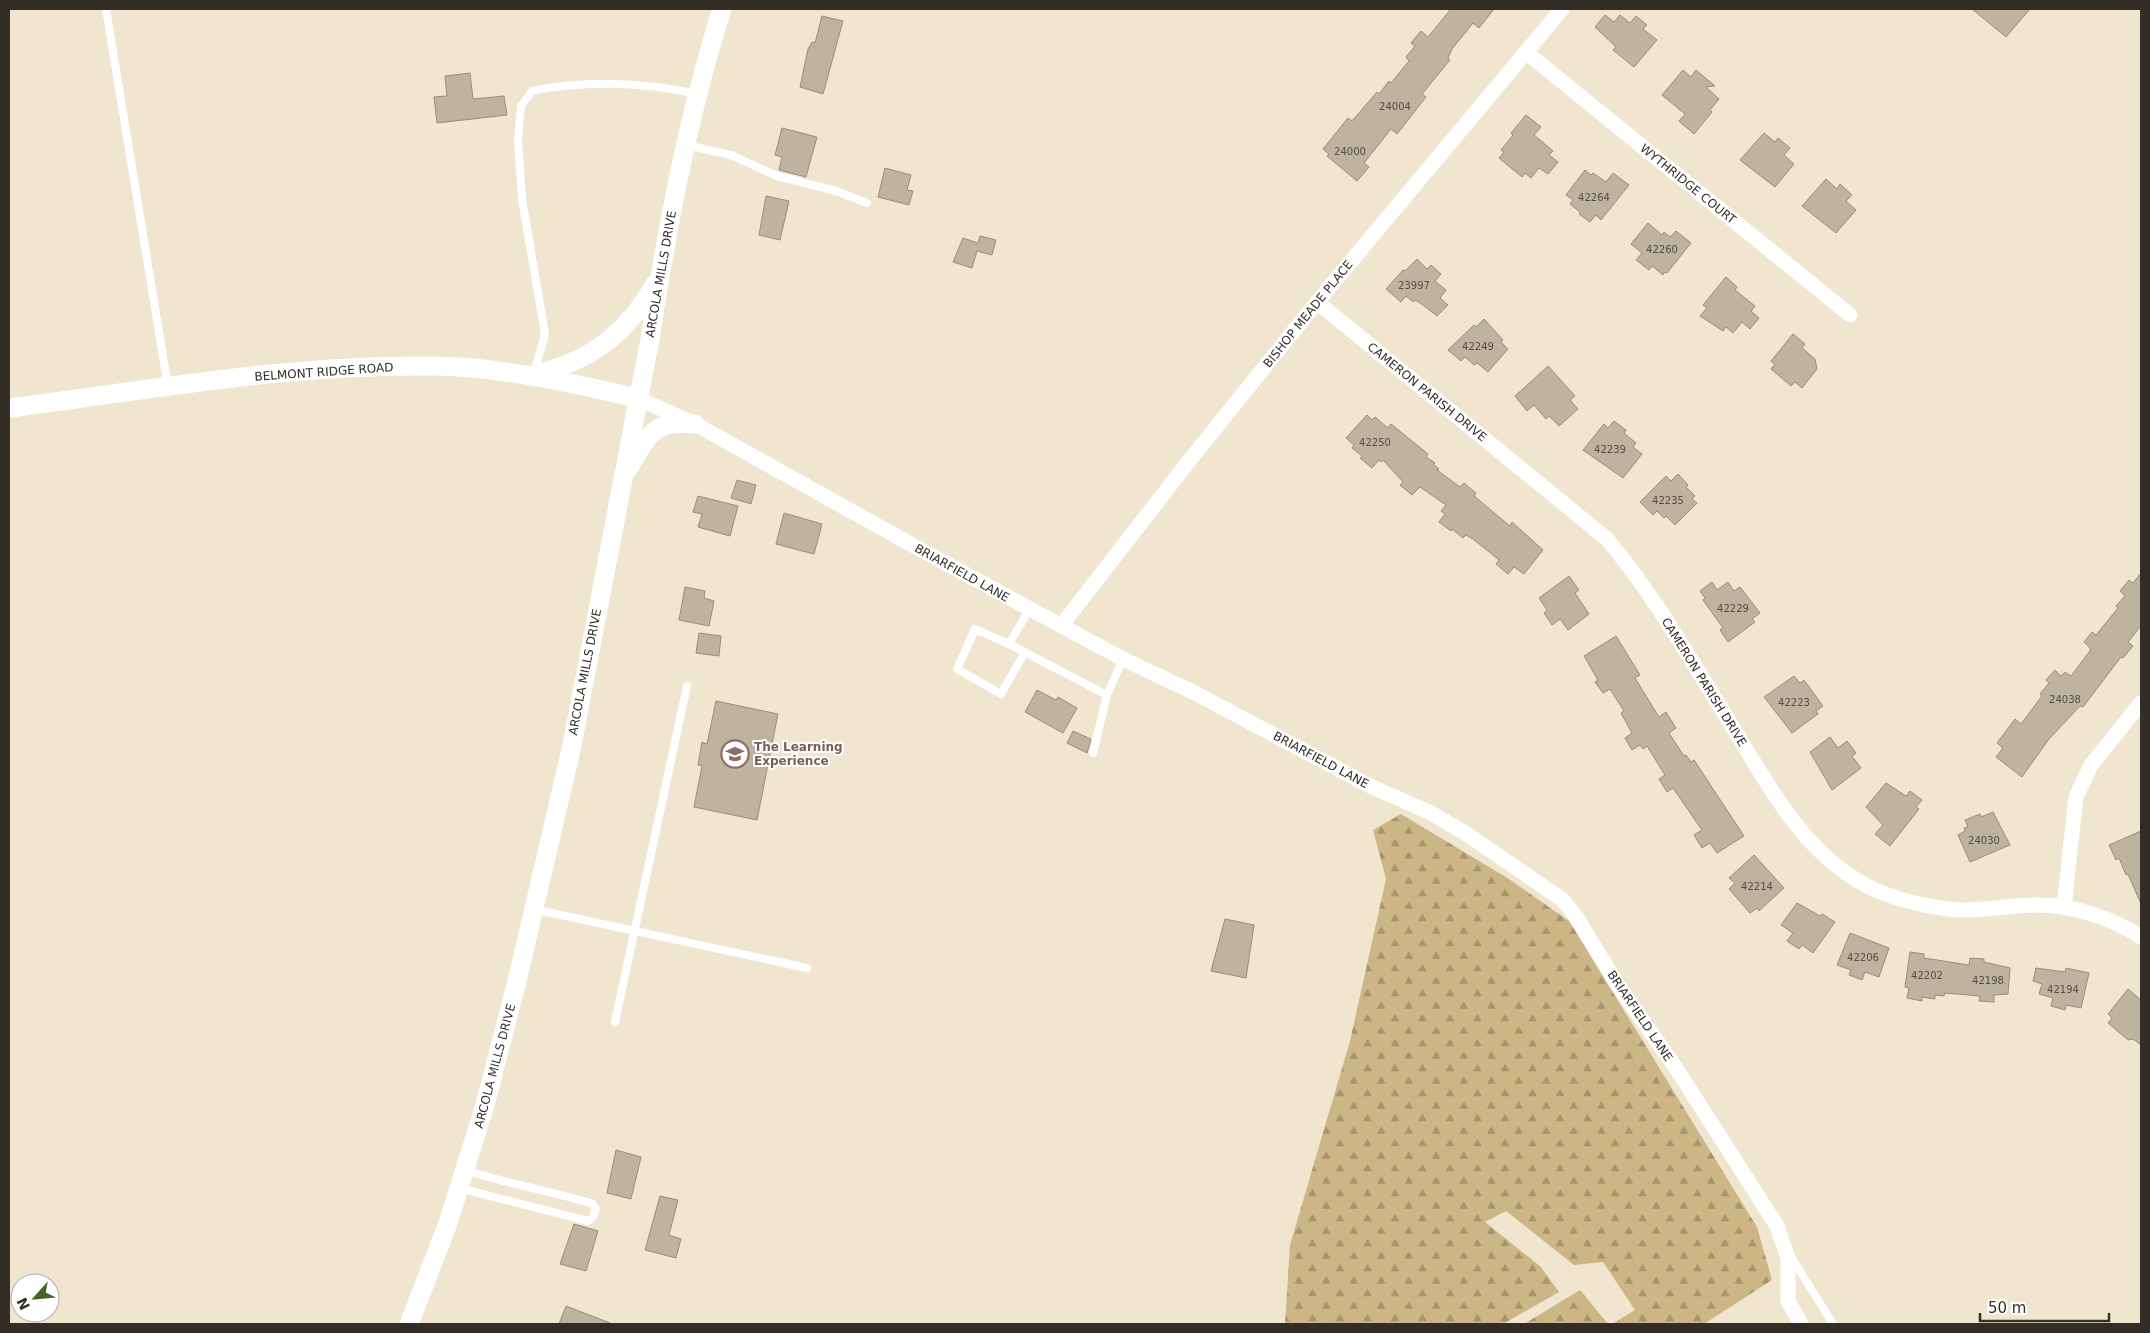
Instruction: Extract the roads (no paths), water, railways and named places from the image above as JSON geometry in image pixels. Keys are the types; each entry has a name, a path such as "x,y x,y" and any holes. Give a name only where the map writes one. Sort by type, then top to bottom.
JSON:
{"street":[{"name":"ARCOLA MILLS DRIVE","path":"409,1324 427,1280 459,1188 492,1078 571,750 659,276 697,94 722,9"},
{"name":"BISHOP MEADE PLACE","path":"1061,626 1189,461 1317,302 1562,9"},
{"name":"WYTHRIDGE COURT","path":"1527,53 1850,315"},
{"path":"534,375 573,363 594,352 614,337 646,300 659,276"},
{"name":"CAMERON PARISH DRIVE","path":"1317,302 1607,539 1638,576 1789,817 1837,867 1861,883 1887,895 1918,904 1959,910 2038,905 2064,907 2121,926 2141,937"},
{"name":"BELMONT RIDGE ROAD","path":"9,408 278,374 383,367 434,366 534,375 637,398"},
{"name":"BRIARFIELD LANE","path":"637,398 695,424 1029,610 1123,659 1197,694 1368,785 1431,813 1466,832 1563,900 1768,1211 1785,1247 1788,1258 1786,1294 1801,1324"},
{"path":"621,482 645,441 656,429 669,423 695,424"},
{"path":"2064,907 2071,823 2079,788 2091,765 2141,703"}],"lane":[{"path":"106,9 169,387"},
{"path":"534,375 544,334 522,199 518,140 521,106 532,91 565,84 665,87 697,94"},
{"path":"686,145 730,154 777,176 836,191 867,203"},
{"path":"1009,644 1029,610"},
{"path":"1025,652 1001,694 957,669 975,629 1009,644 1025,652 1107,695"},
{"path":"1093,753 1107,695 1123,659"},
{"path":"615,1022 687,686"},
{"path":"533,909 807,968"},
{"path":"459,1188 588,1221 593,1217 596,1209 593,1204 568,1196 486,1178 465,1170"},
{"path":"1785,1247 1833,1324"}],"place":[{"name":"The Learning Experience","path":"735,754"}]}
